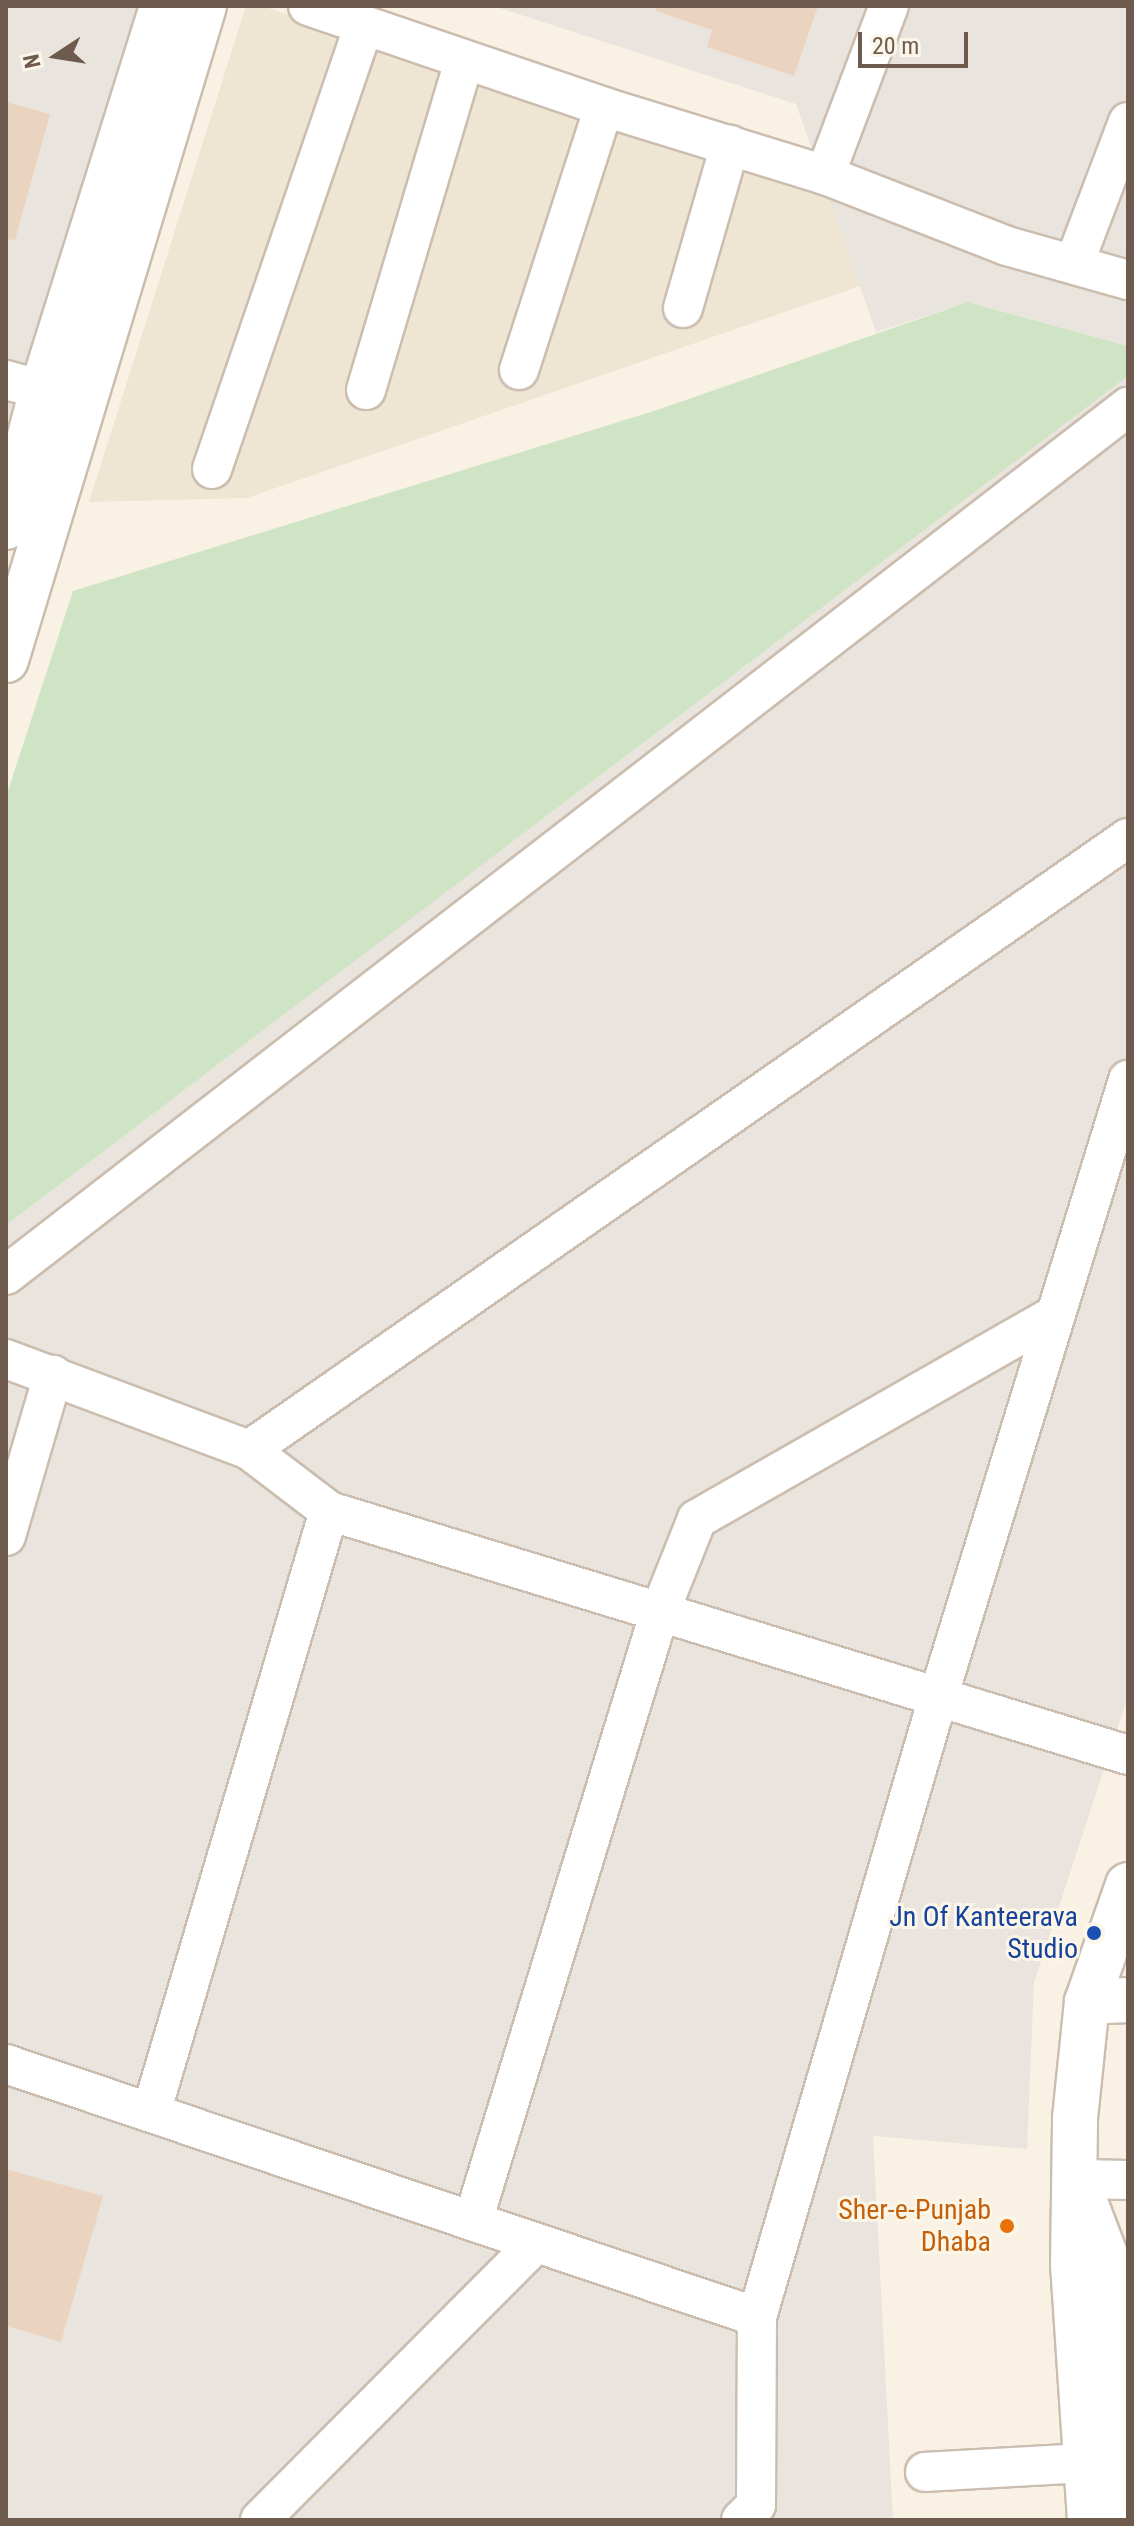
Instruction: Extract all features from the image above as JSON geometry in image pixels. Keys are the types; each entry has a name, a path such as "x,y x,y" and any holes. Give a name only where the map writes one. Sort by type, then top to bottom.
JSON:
{"street":[{"path":"6,527 43,390 162,6"},
{"path":"6,660 36,575 43,390 204,6"},
{"path":"308,6 604,107 825,175 1007,246 1128,280"},
{"path":"825,175 889,6"},
{"path":"212,469 364,26"},
{"path":"366,390 464,61"},
{"path":"519,370 604,107"},
{"path":"1074,264 1128,122"},
{"path":"683,308 730,145"},
{"path":"6,1275 1128,407"},
{"path":"249,1450 1128,838"},
{"path":"741,2520 756,2505 757,2317 937,1701 1128,1080"},
{"path":"473,2221 659,1614 697,1519 1055,1315"},
{"path":"6,1359 249,1450 329,1511 937,1701 1128,1755"},
{"path":"6,1536 53,1375"},
{"path":"151,2113 329,1511"},
{"path":"1090,2520 1073,2266 1077,2179 1075,2118 1108,2001 1128,1885"},
{"path":"6,2064 757,2317"},
{"path":"1077,2179 1128,2180"},
{"path":"1077,2179 1109,2265 1125,2520"},
{"path":"260,2520 536,2243"},
{"path":"925,2472 1084,2463"}],"shaded area":[{"path":"6,6 138,6 6,438"},
{"path":"246,6 262,6 828,192 860,286 247,498 89,502"},
{"path":"493,6 1128,6 1128,346 969,302 876,332 796,104"},
{"path":"1128,376 1128,1696 1034,1983 1027,2149 873,2136 893,2520 6,2520 6,1225"}],"green space":[{"path":"968,302 1128,346 1128,376 6,1225 6,797 73,591 660,409"}],"building":[{"path":"656,6 818,6 794,76 707,47 712,30 656,11"},
{"path":"6,102 50,114 15,240 6,239"},
{"path":"6,2169 103,2196 61,2342 6,2326"}],"place":[{"name":"Jn Of Kanteerava Studio","path":"1094,1933"},
{"name":"Sher-e-Punjab Dhaba","path":"1007,2226"}]}
